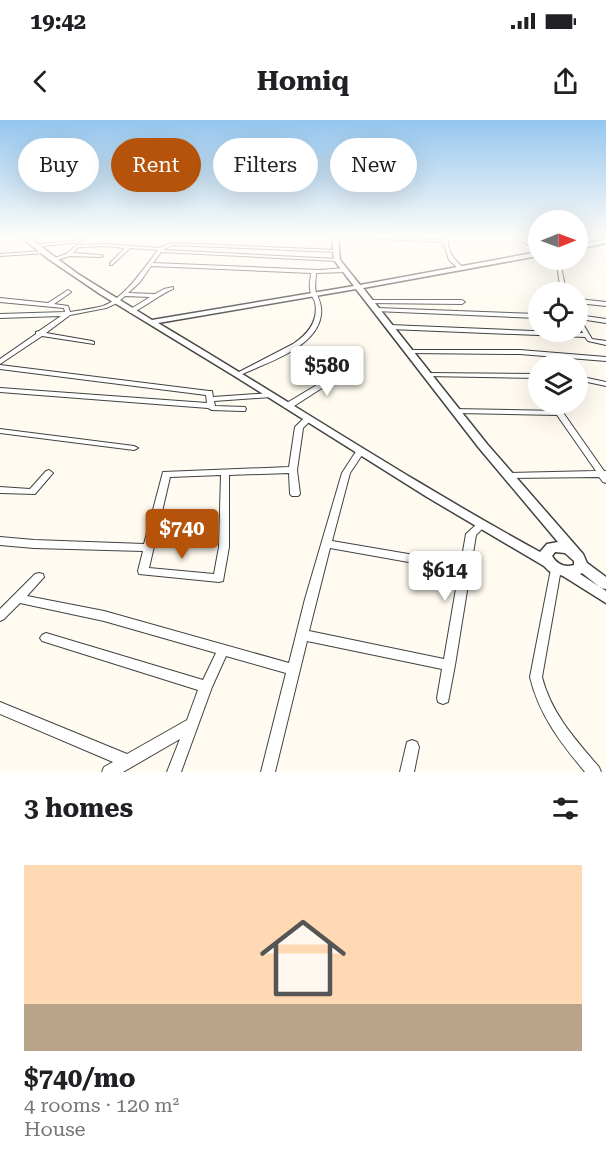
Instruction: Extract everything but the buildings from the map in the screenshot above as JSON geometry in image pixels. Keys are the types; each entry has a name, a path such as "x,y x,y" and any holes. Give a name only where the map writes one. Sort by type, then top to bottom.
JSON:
{"street":[{"path":"65,267 115,302 238,374 360,452 606,598"},
{"path":"0,316 68,314 104,307 115,302 138,281 148,267"},
{"path":"230,267 345,270"},
{"path":"343,267 509,477 580,558 581,565 606,584"},
{"path":"151,322 469,267"},
{"path":"238,374 297,344 310,334 318,314 316,295 312,291 314,271"},
{"path":"131,311 171,288"},
{"path":"49,305 68,292"},
{"path":"123,294 154,296"},
{"path":"0,300 66,307 68,314"},
{"path":"374,306 462,302"},
{"path":"588,302 606,304"},
{"path":"374,306 528,315"},
{"path":"0,362 68,314"},
{"path":"588,320 606,321"},
{"path":"390,327 528,333"},
{"path":"38,333 92,343"},
{"path":"588,337 592,341 606,343"},
{"path":"0,352 10,354"},
{"path":"410,352 520,352 606,359"},
{"path":"288,406 334,378 333,363 357,365"},
{"path":"0,367 209,393 210,403"},
{"path":"427,375 528,376"},
{"path":"588,380 606,384"},
{"path":"0,390 210,403 242,410"},
{"path":"210,403 271,395"},
{"path":"456,411 559,413 605,476"},
{"path":"296,494 293,470 299,427 308,419"},
{"path":"0,431 134,448"},
{"path":"268,772 346,473 360,452"},
{"path":"225,474 224,547 219,578 142,571 166,474 225,474 293,470"},
{"path":"0,490 32,492 49,473"},
{"path":"509,477 605,476"},
{"path":"443,698 471,534 482,524"},
{"path":"0,541 148,548"},
{"path":"327,544 465,568"},
{"path":"573,551 557,546 548,549 545,555 557,567 577,570 581,565"},
{"path":"557,567 536,677 538,690 558,728 594,772"},
{"path":"0,616 39,577"},
{"path":"18,598 104,616 293,670"},
{"path":"302,635 448,665"},
{"path":"46,638 206,687"},
{"path":"174,772 206,687 223,650"},
{"path":"0,708 128,761"},
{"path":"109,772 192,725"},
{"path":"407,772 412,747"}]}
